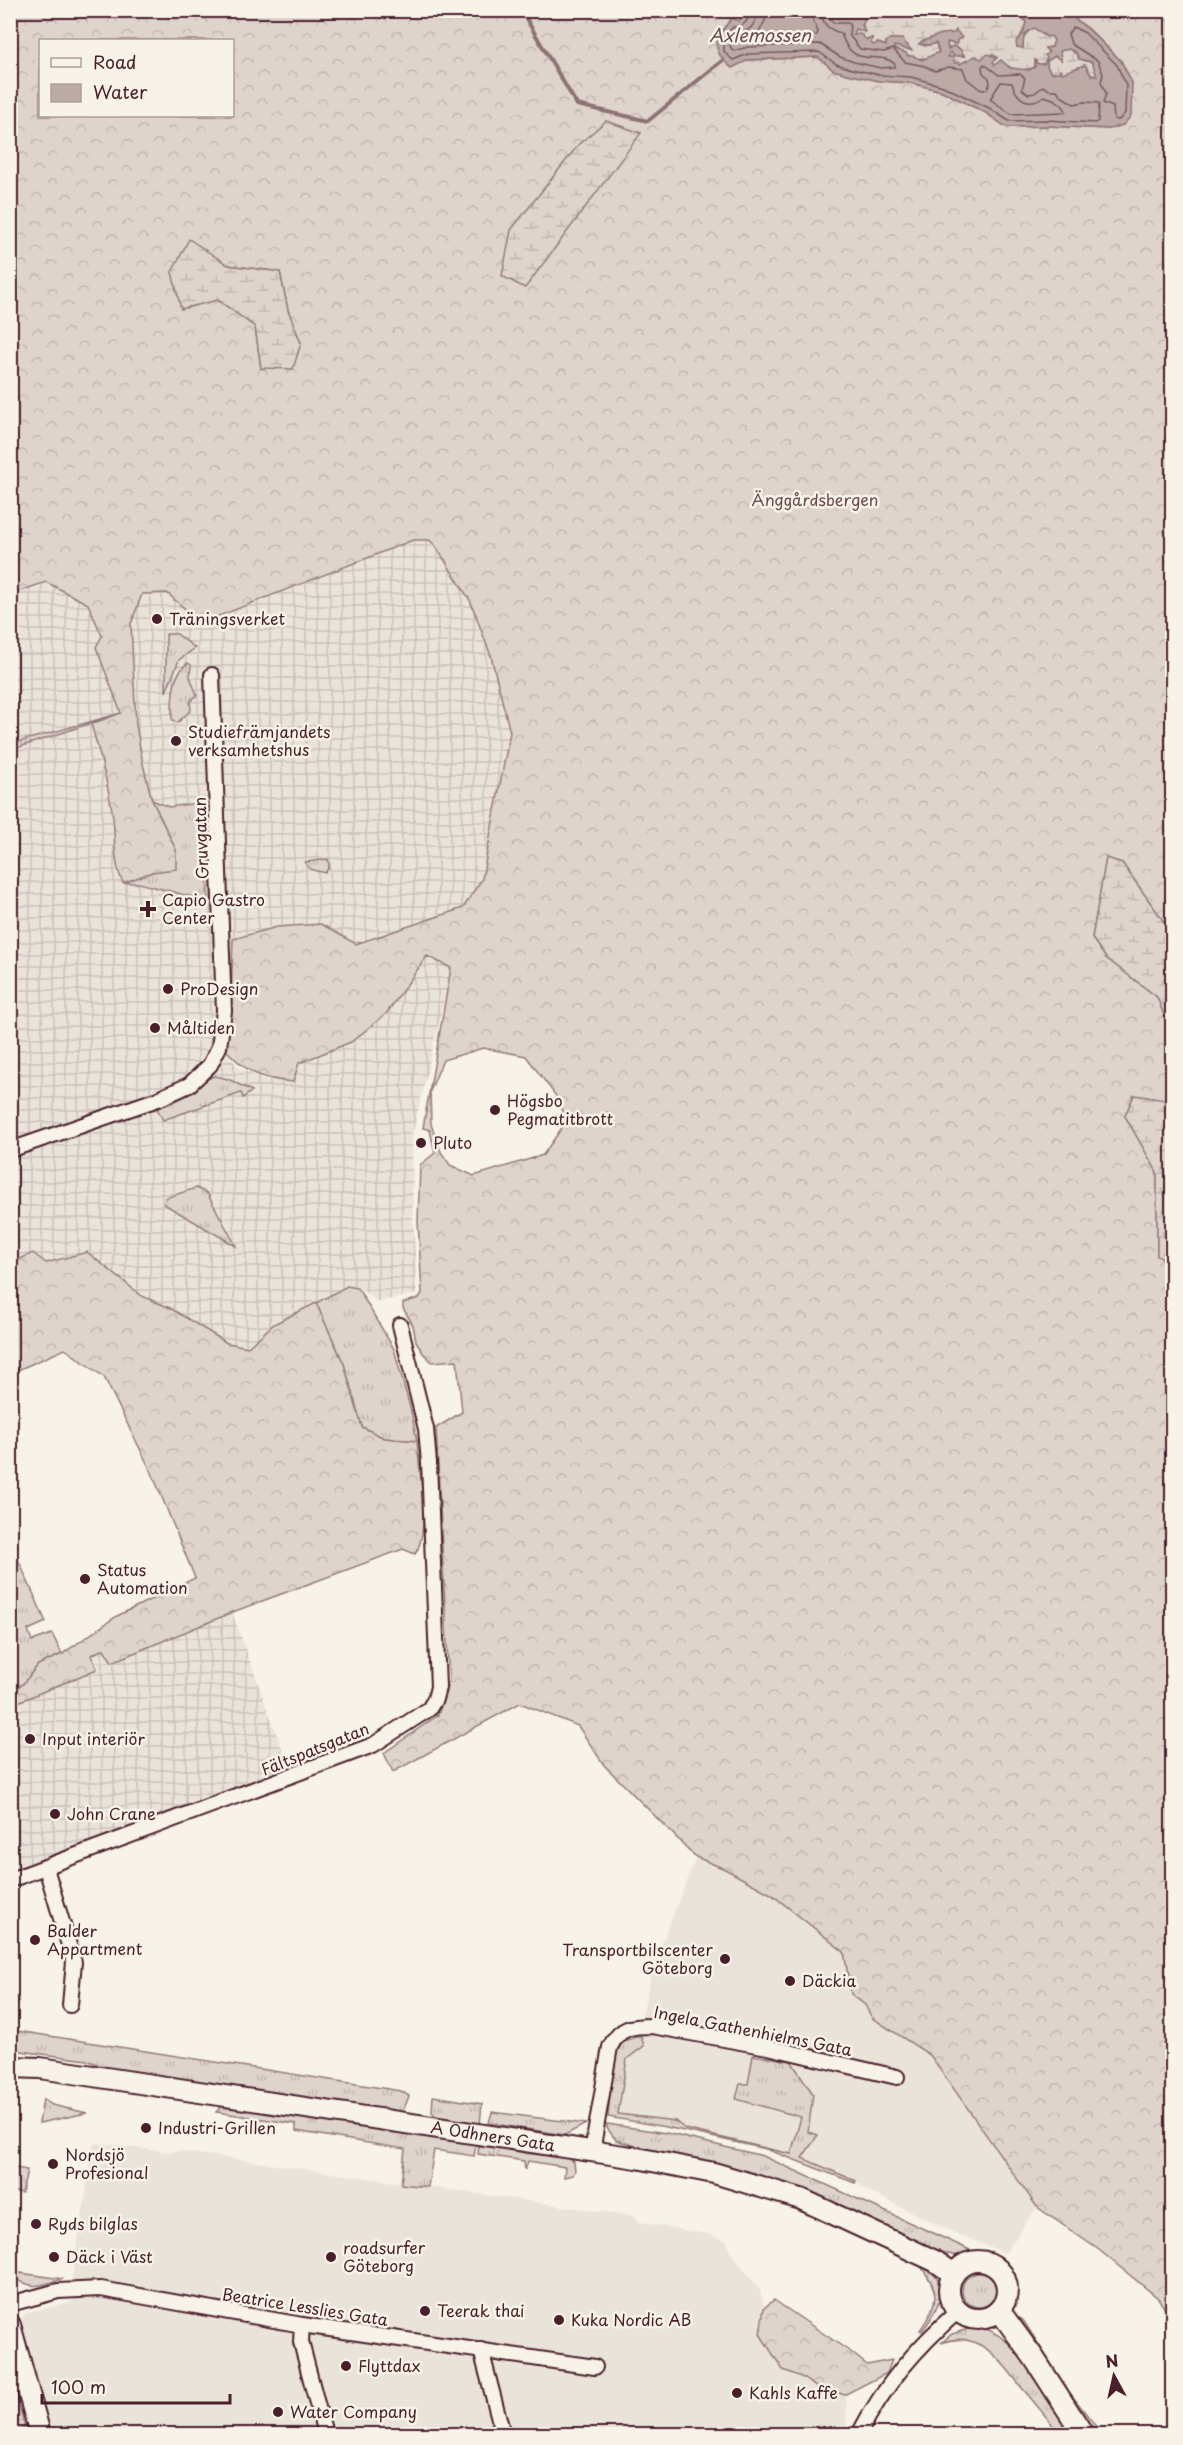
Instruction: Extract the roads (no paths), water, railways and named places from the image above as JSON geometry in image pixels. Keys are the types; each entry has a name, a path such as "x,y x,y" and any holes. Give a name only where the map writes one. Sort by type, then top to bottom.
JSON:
{"street":[{"name":"Gruvgatan","path":"10,1150 158,1099 189,1085 210,1065 219,1047 224,1011 212,675"},
{"name":"Fältspatsgatan","path":"10,1881 373,1745 429,1709 438,1687 429,1463 426,1429 400,1325"},
{"path":"46,1868 74,1962 70,2005"},
{"name":"Ingela Gathenhielms Gata","path":"592,2152 610,2047 623,2029 634,2026 652,2026 768,2047 897,2077"},
{"name":"A Odhners Gata","path":"10,2067 40,2068 592,2152 714,2173 801,2199 935,2261 954,2274"},
{"path":"972,2262 993,2266 1003,2276 1006,2290 999,2310 988,2317 975,2319 958,2311 949,2293 954,2274 972,2262"},
{"name":"Beatrice Lesslies Gata","path":"10,2304 58,2291 101,2289 302,2325 595,2367"},
{"path":"999,2310 1034,2358 1083,2434"},
{"path":"859,2434 875,2404 911,2356 958,2311"},
{"path":"10,2325 40,2434"},
{"path":"302,2325 301,2342 325,2434"},
{"path":"481,2350 503,2434"}],"water":[{"name":"Axlemossen","path":"745,10 839,11 835,15 838,18 848,15 850,11 861,11 865,20 862,25 865,32 855,29 853,35 860,34 867,40 872,38 871,43 874,45 877,43 886,46 886,42 890,39 902,39 911,50 894,46 894,49 922,60 939,52 936,43 919,44 921,42 941,34 954,33 956,30 962,38 957,40 957,44 947,42 948,49 953,46 959,48 965,56 954,56 950,52 948,57 953,57 955,63 960,64 975,56 981,59 988,54 997,58 993,62 995,65 1001,60 1010,68 1029,70 1035,67 1035,60 1038,64 1044,64 1047,58 1045,55 1049,52 1045,48 1052,47 1054,40 1051,36 1047,37 1034,28 1025,36 1023,48 1017,47 1016,42 1023,34 1026,22 1017,11 1035,11 1038,14 1041,13 1038,11 1043,11 1047,17 1051,18 1057,14 1057,11 1064,11 1088,29 1121,61 1132,83 1131,116 1123,125 1110,129 1006,127 986,113 942,91 910,83 879,81 851,75 833,70 818,57 748,60 732,68 720,55 717,44 718,38 732,18 739,21","holes":["1069,49 1076,52 1079,59 1092,62 1097,76 1091,75 1085,65 1062,73 1060,70 1051,73 1047,61 1055,56 1061,60 1060,51"]}],"waterway":[{"path":"521,10 577,105 648,121 723,60"}],"place":[{"name":"Träningsverket","path":"157,619"},
{"name":"Studiefrämjandets verksamhetshus","path":"176,741"},
{"name":"Capio Gastro Center","path":"148,909"},
{"name":"ProDesign","path":"168,989"},
{"name":"Måltiden","path":"155,1028"},
{"name":"Högsbo Pegmatitbrott","path":"495,1110"},
{"name":"Pluto","path":"421,1143"},
{"name":"Status Automation","path":"85,1579"},
{"name":"Input interiör","path":"30,1739"},
{"name":"John Crane","path":"55,1814"},
{"name":"Balder Appartment","path":"35,1940"},
{"name":"Transportbilscenter Göteborg","path":"725,1959"},
{"name":"Däckia","path":"790,1981"},
{"name":"Industri-Grillen","path":"146,2128"},
{"name":"Nordsjö Profesional","path":"53,2164"},
{"name":"Ryds bilglas","path":"36,2224"},
{"name":"Däck i Väst","path":"54,2257"},
{"name":"roadsurfer Göteborg","path":"331,2257"},
{"name":"Teerak thai","path":"425,2311"},
{"name":"Kuka Nordic AB","path":"559,2320"},
{"name":"Flyttdax","path":"346,2366"},
{"name":"Kahls Kaffe","path":"737,2393"},
{"name":"Water Company","path":"278,2412"}],"park label":[{"name":"Änggårdsbergen","path":"815,500"}]}
